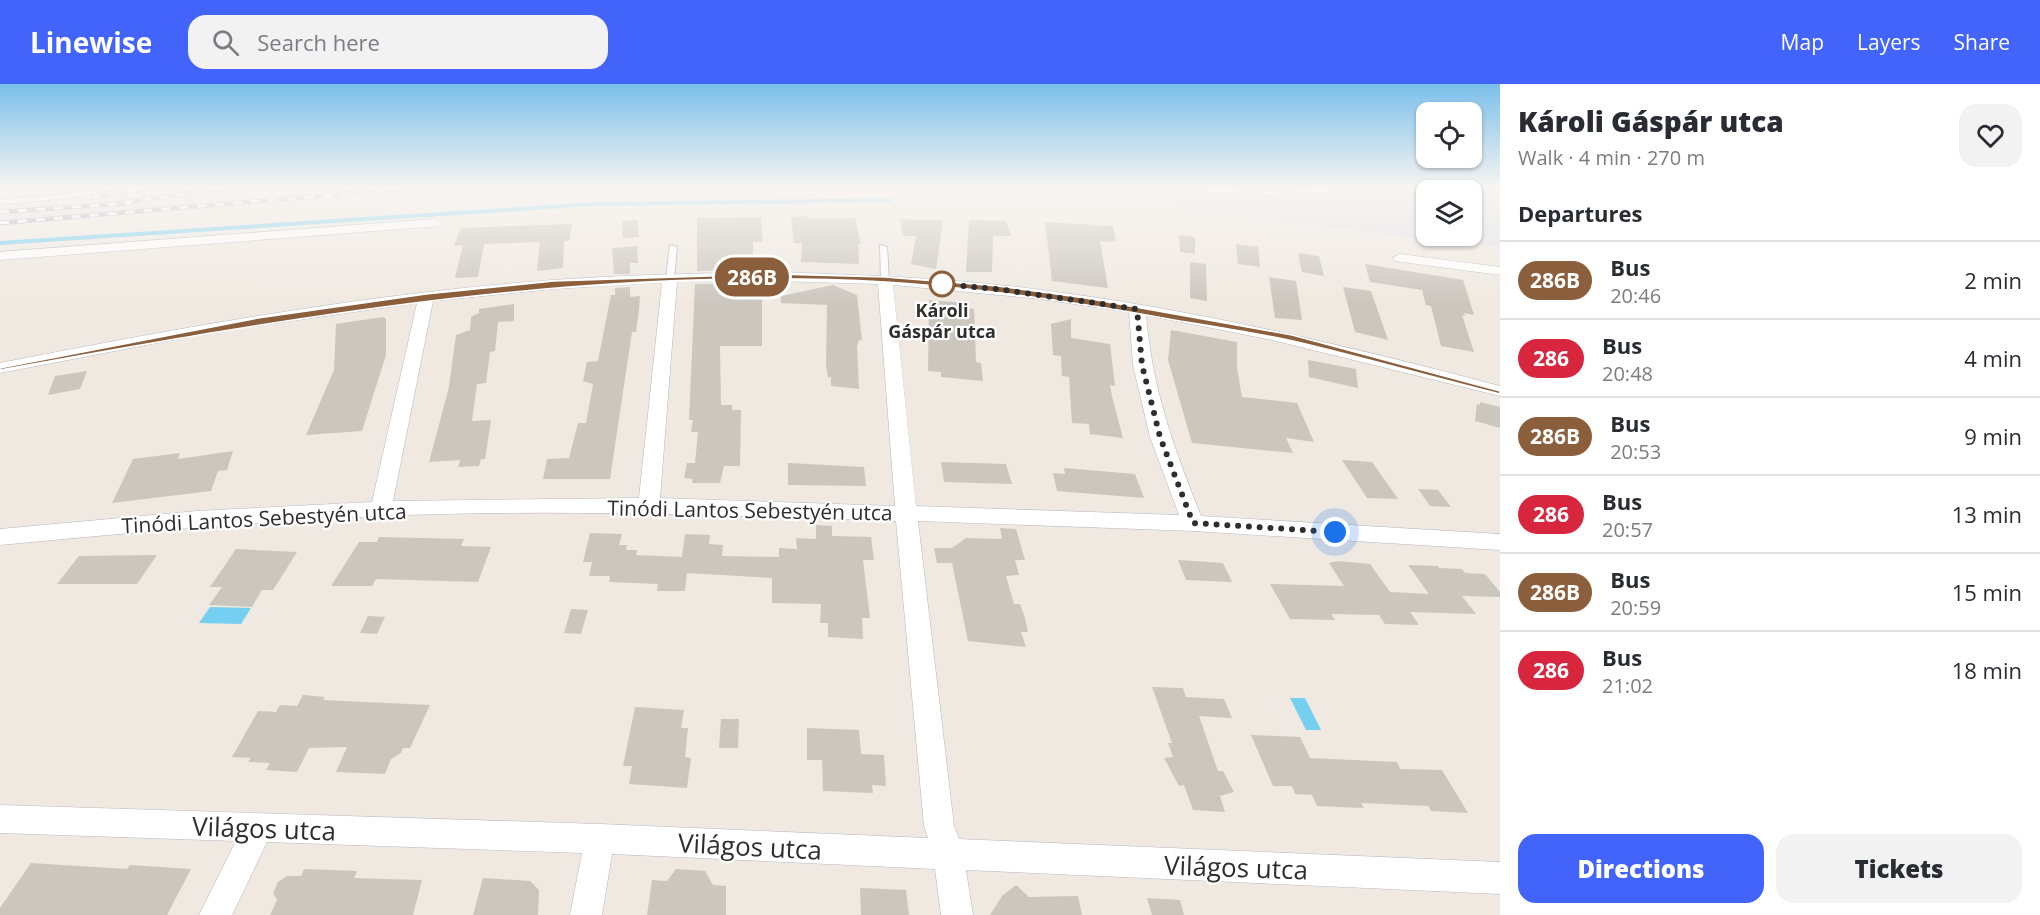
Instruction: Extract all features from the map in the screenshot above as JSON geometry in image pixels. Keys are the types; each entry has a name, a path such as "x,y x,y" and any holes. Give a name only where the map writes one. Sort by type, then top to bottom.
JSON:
{"street":[{"path":"0,256 374,227"},
{"path":"1400,258 1500,271"},
{"path":"0,368 258,321 426,297 554,284 773,276 885,279 997,289 1137,309 1292,338 1500,391"},
{"path":"649,505 670,278"},
{"path":"885,279 906,514 939,826 949,855 957,915"},
{"path":"381,509 426,297"},
{"path":"1137,309 1142,365 1160,437 1193,523"},
{"name":"Tinódi Lantos Sebestyén utca","path":"0,537 197,519 381,509 649,505 1193,523 1500,542"},
{"name":"Világos utca","path":"0,819 600,839 1500,878"},
{"path":"215,915 259,827"},
{"path":"586,915 600,839"}],"lane":[{"path":"670,278 673,247"},
{"path":"883,247 885,279"}],"shaded area":[{"path":"1331,227 1416,227 1416,238"},
{"path":"1482,227 1500,227 1500,247 1482,246"}],"water":[{"path":"210,607 251,608 241,624 199,623"},
{"path":"1290,698 1305,698 1321,730 1306,730"}],"building":[{"path":"572,227 569,241 564,241 563,268 537,271 540,242 484,244 478,277 455,278 463,245 454,246 461,228"},
{"path":"622,227 638,227 639,237 623,238"},
{"path":"697,227 762,227 763,242 753,242 753,270 697,271"},
{"path":"792,227 857,227 861,244 858,244 859,264 801,262 802,243 794,243"},
{"path":"901,227 942,227 936,269 911,264 916,236 903,236"},
{"path":"969,227 1008,227 1011,236 993,236 992,272 966,272"},
{"path":"1046,227 1113,227 1116,242 1100,241 1108,288 1052,281"},
{"path":"1179,235 1195,237 1195,254 1180,252"},
{"path":"1236,244 1258,247 1260,267 1238,264"},
{"path":"637,246 638,263 630,263 630,274 614,274 612,248"},
{"path":"1298,253 1319,256 1324,276 1302,272"},
{"path":"1190,262 1206,264 1207,301 1190,298"},
{"path":"1365,264 1463,280 1474,315 1464,313 1465,316 1462,315 1474,352 1441,346 1431,306 1426,305 1422,290 1370,282"},
{"path":"1269,277 1296,281 1302,320 1275,318"},
{"path":"753,283 752,293 762,293 762,346 720,346 721,405 732,405 732,410 741,410 740,466 724,466 720,483 692,483 693,479 684,478 687,463 695,463 698,432 691,432 693,420 689,420 695,284"},
{"path":"833,285 857,295 862,340 859,340 857,347 859,389 831,386 831,377 828,377 826,366 827,305 781,303 781,296"},
{"path":"630,287 630,297 640,296 639,309 636,332 632,332 610,479 543,479 547,459 569,458 578,423 586,423 593,384 583,381 587,362 598,361 611,295 615,295 615,288"},
{"path":"1343,287 1371,291 1388,340 1355,332"},
{"path":"929,300 967,303 968,308 974,309 976,362 981,363 983,381 941,377 941,372 928,371"},
{"path":"514,304 514,321 498,322 495,351 490,352 486,383 477,384 472,421 491,420 485,459 481,459 479,466 458,467 460,460 429,462 449,387 456,335 470,330 471,317 479,313 479,309"},
{"path":"383,317 386,319 386,355 362,431 306,435 334,370 336,324"},
{"path":"1071,319 1071,338 1110,344 1115,386 1110,385 1123,438 1090,434 1089,424 1072,423 1069,377 1062,376 1061,356 1053,355 1051,324"},
{"path":"1171,330 1237,342 1237,368 1242,397 1297,403 1314,442 1286,438 1293,453 1192,443 1168,360"},
{"path":"1308,360 1356,369 1358,388 1309,377"},
{"path":"87,371 80,389 48,395 55,376"},
{"path":"1480,402 1500,407 1500,428 1475,421 1477,404 1480,405"},
{"path":"233,451 227,470 218,471 211,491 112,503 133,459 180,453 178,459"},
{"path":"1342,460 1372,462 1398,499 1367,498"},
{"path":"941,462 1006,464 1012,484 944,482"},
{"path":"788,463 864,467 866,486 788,485"},
{"path":"1064,468 1135,474 1144,498 1057,491 1053,473 1065,474"},
{"path":"1418,489 1438,490 1451,507 1430,506"},
{"path":"816,525 832,526 832,536 871,537 874,560 863,560 870,618 862,618 863,639 828,637 828,623 820,623 821,604 772,603 772,578 687,573 685,591 657,591 658,584 609,582 610,576 589,576 592,562 583,562 590,533 622,534 619,545 627,545 626,550 637,550 636,555 682,557 685,534 710,535 709,544 723,545 722,556 779,557 779,548 797,549 796,538 816,539"},
{"path":"1000,528 1016,529 1025,560 1015,560 1019,575 1006,576 1014,604 1020,604 1025,618 1028,632 1021,632 1026,647 968,641 952,563 937,563 934,548 952,548 966,538 1002,539"},
{"path":"379,537 464,539 461,546 491,547 478,582 376,579 372,586 331,586 359,542 377,542"},
{"path":"236,549 297,552 273,590 262,590 252,607 209,605 222,587 210,587"},
{"path":"157,555 137,584 57,584 79,556"},
{"path":"1178,560 1223,563 1232,582 1186,580"},
{"path":"1338,561 1370,564 1390,592 1429,594 1408,565 1438,566 1439,568 1462,569 1465,573 1485,574 1500,592 1500,597 1462,596 1476,614 1410,612 1419,625 1385,624 1379,615 1331,614 1335,620 1290,619 1270,584 1344,586 1329,563"},
{"path":"571,609 588,610 581,634 564,633"},
{"path":"368,616 385,617 377,634 360,633"},
{"path":"1152,687 1183,688 1186,697 1224,699 1232,718 1199,716 1218,771 1223,771 1234,792 1220,796 1225,812 1193,810 1184,785 1179,786 1164,758 1173,757 1168,743 1172,743"},
{"path":"303,695 325,697 323,700 430,705 410,748 403,748 401,753 391,759 385,774 336,772 347,747 309,748 297,772 266,770 270,763 248,762 251,758 232,757 258,711 276,712 280,705 297,706"},
{"path":"635,707 684,710 681,728 688,728 685,757 691,758 687,788 629,784 632,766 623,766"},
{"path":"721,719 739,719 738,748 719,748"},
{"path":"807,728 859,730 861,754 884,755 886,786 872,785 873,793 823,791 822,760 807,760"},
{"path":"1251,735 1300,737 1310,758 1397,762 1400,769 1442,770 1468,813 1431,811 1428,806 1361,803 1364,808 1317,806 1312,795 1295,794 1292,786 1273,786"},
{"path":"31,863 127,869 130,865 191,869 167,915 0,915 0,908"},
{"path":"304,869 357,871 354,878 422,880 413,915 270,915 277,900 273,893 278,882 287,876 301,876"},
{"path":"676,869 705,871 713,885 726,886 726,915 647,915 652,880 667,881"},
{"path":"483,878 530,881 539,890 538,915 473,915"},
{"path":"1016,885 1029,897 1078,896 1082,915 990,915 1002,896"},
{"path":"860,888 906,890 909,915 861,915"},
{"path":"1147,898 1180,900 1184,915 1152,915"}],"waterway":[{"path":"0,243 247,227"}],"bus line":[{"name":"286B","path":"0,368 72,353 258,321 426,297 554,284 773,276 885,279 997,289 1085,301 1292,338 1500,391"}],"place":[{"name":"Károli Gáspár utca","path":"942,284"}],"route":[{"path":"942,284 997,289 1137,309 1142,365 1160,437 1193,523 1335,532"}]}
